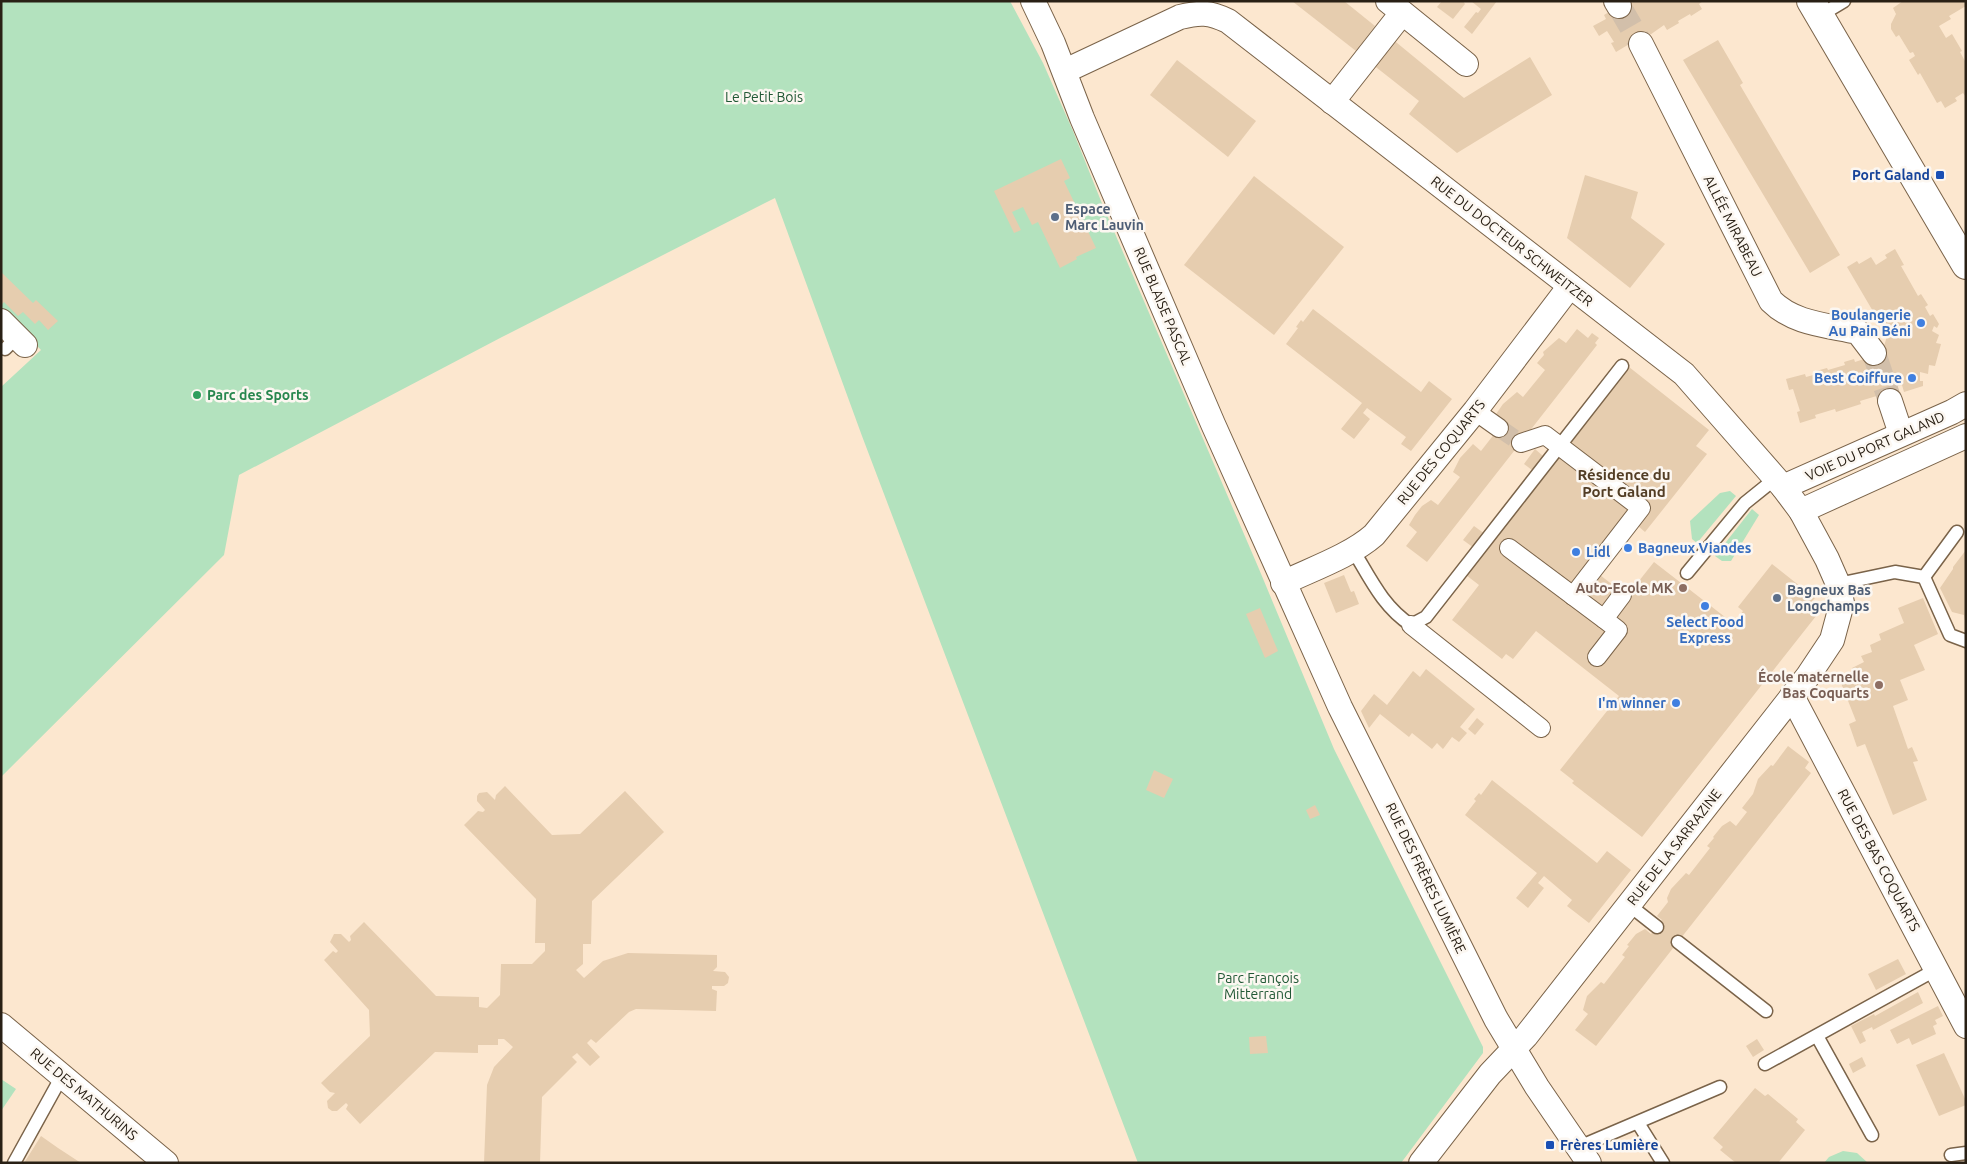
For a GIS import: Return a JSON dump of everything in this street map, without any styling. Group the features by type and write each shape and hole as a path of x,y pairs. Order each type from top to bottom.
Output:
{"street":[{"name":"RUE BLAISE PASCAL","path":"1033,1 1205,406 1283,583"},
{"path":"1332,102 1395,7 1466,64"},
{"path":"1815,8 1966,265"},
{"name":"RUE DU DOCTEUR SCHWEITZER","path":"1064,71 1180,18 1197,13 1212,14 1228,21 1684,374 1779,482 1801,511 1838,584 1842,603 1832,640"},
{"name":"ALLÉE MIRABEAU","path":"1641,44 1771,301 1782,311 1797,319 1858,332 1874,353"},
{"name":"RUE DES COQUARTS","path":"1283,583 1353,550 1374,535 1475,411 1570,286"},
{"path":"1890,401 1901,434"},
{"name":"VOIE DU PORT GALAND","path":"1779,482 1901,434 1966,404"},
{"path":"1475,411 1499,428"},
{"path":"1521,443 1545,435 1641,508 1573,596"},
{"name":"VOIE DU PORT GALAND","path":"1801,511 1966,436"},
{"path":"1509,548 1618,630 1597,657"},
{"name":"RUE DES FRÈRES LUMIÈRE","path":"1283,583 1340,707 1496,1019 1514,1050 1584,1155"},
{"path":"1604,619 1622,596"},
{"path":"1411,625 1540,728"},
{"name":"RUE DE LA SARRAZINE","path":"1421,1163 1490,1074 1514,1050 1629,905 1792,696 1832,640"},
{"name":"RUE DES BAS COQUARTS","path":"1792,696 1966,1026"},
{"name":"RUE DES MATHURINS","path":"1,1025 166,1163"}],"lane":[{"path":"1815,8 1844,1"},
{"path":"1353,550 1396,616 1411,625 1426,617 1622,366"},
{"path":"1687,573 1745,503 1779,482"},
{"path":"1924,577 1957,532"},
{"path":"1838,584 1895,572 1924,577"},
{"path":"1924,577 1950,636 1966,641"},
{"path":"1629,905 1657,927"},
{"path":"1678,942 1766,1011"},
{"path":"1765,1064 1937,969"},
{"path":"1817,1036 1872,1135"},
{"path":"14,1163 62,1076"},
{"path":"1584,1155 1638,1123 1720,1087"},
{"path":"1638,1123 1663,1163"},
{"path":"1951,1155 1966,1153"}],"green space":[{"path":"1,1 1010,1 1043,63 1073,131 1334,749 1483,1047 1483,1053 1401,1163 1138,1163 862,436 775,198 502,337 239,475 224,555 1,777 1,387 41,350 1,308"},
{"path":"1730,491 1736,496 1697,543 1692,539 1690,521 1720,493"},
{"path":"1752,509 1759,515 1731,561 1722,561 1715,556"},
{"path":"1,1079 16,1089 1,1111"},
{"path":"1843,1151 1857,1153 1868,1163 1824,1163 1829,1157"}],"building":[{"path":"1292,1 1344,1 1375,26 1356,51"},
{"path":"1442,1 1463,1 1465,4 1453,19 1437,7"},
{"path":"1471,1 1497,1 1472,34 1464,27 1476,12 1478,13 1481,9"},
{"path":"1634,1 1703,1 1699,4 1702,9 1691,16 1690,14 1667,30 1664,25 1647,37 1631,43 1616,52 1611,43 1614,42 1607,31 1599,36 1593,26 1606,19 1604,15 1624,3 1626,6"},
{"path":"1903,1 1966,1 1966,6 1949,16 1951,19 1939,26 1946,38 1952,34 1962,51 1960,52 1966,63 1966,97 1963,93 1955,98 1957,101 1945,108 1941,101 1937,103 1920,73 1918,75 1909,60 1915,56 1913,52 1910,53 1899,35 1896,37 1891,29 1891,24 1896,14 1893,8"},
{"path":"1391,38 1464,98 1530,57 1552,95 1457,153 1409,114 1419,101 1372,64"},
{"path":"1718,40 1743,83 1740,85 1840,255 1810,273 1683,60"},
{"path":"1177,60 1256,121 1228,157 1150,95"},
{"name":"Espace Marc Lauvin","path":"1061,159 1070,178 1064,181 1096,248 1076,257 1077,259 1060,268 1038,222 1032,225 1023,207 1012,212 1021,230 1014,233 994,191"},
{"path":"1585,175 1638,192 1631,218 1665,244 1630,288 1567,238"},
{"path":"1254,176 1344,247 1274,335 1184,265"},
{"path":"1895,249 1904,265 1901,266 1918,296 1921,294 1928,305 1925,307 1930,316 1933,314 1939,324 1937,328 1934,326 1932,331 1939,335 1936,343 1941,344 1935,366 1929,365 1928,374 1920,372 1920,381 1923,381 1923,386 1904,392 1902,385 1892,388 1894,395 1881,399 1880,395 1860,401 1861,404 1836,412 1835,409 1815,415 1816,418 1800,423 1797,412 1800,411 1793,389 1789,390 1786,379 1805,374 1806,377 1817,374 1816,371 1845,365 1844,362 1854,359 1855,362 1882,353 1890,326 1887,325 1884,319 1887,317 1882,309 1874,313 1847,267 1857,261 1859,264 1871,257 1876,265 1887,258 1885,255"},
{"path":"1,272 33,303 36,300 58,321 48,330 39,320 35,324 23,312 18,316 4,302 1,305"},
{"path":"1313,309 1421,392 1429,381 1452,399 1411,451 1401,444 1406,437 1367,408 1363,413 1370,419 1354,439 1341,429 1362,403 1286,344 1298,328 1296,327 1301,320 1303,322"},
{"path":"1577,329 1588,338 1592,333 1599,338 1595,343 1597,345 1427,562 1406,546 1417,532 1409,525 1415,515 1422,506 1431,500 1438,505 1460,477 1453,472 1460,458 1473,444 1481,451 1502,424 1494,417 1503,404 1517,392 1523,397 1545,370 1537,363 1544,355 1543,352 1559,338 1566,343"},
{"path":"1629,367 1709,430 1696,446 1707,454 1645,532 1638,526 1600,575 1627,596 1654,562 1734,624 1743,611 1738,607 1772,564 1815,598 1810,603 1820,611 1642,837 1572,783 1574,781 1560,770 1619,696 1536,631 1513,659 1506,654 1502,659 1452,620 1479,585 1466,575"},
{"path":"1535,449 1543,456 1532,470 1524,464"},
{"path":"1474,526 1485,534 1474,548 1463,540"},
{"path":"1966,550 1965,620 1964,615 1952,612 1940,588"},
{"path":"1344,575 1351,592 1354,591 1359,604 1336,613 1324,583"},
{"path":"1923,598 1938,634 1914,645 1925,670 1900,680 1908,700 1893,706 1908,749 1912,747 1918,761 1913,762 1927,800 1893,815 1865,744 1857,747 1849,724 1856,721 1841,683 1856,676 1852,668 1864,662 1861,656 1872,652 1870,645 1881,640 1879,634 1904,623 1898,608"},
{"path":"1260,608 1278,651 1265,658 1246,614"},
{"path":"1426,669 1475,709 1460,727 1467,733 1459,742 1452,737 1443,749 1437,743 1432,749 1412,733 1409,737 1380,714 1369,728 1361,711 1374,694 1387,705 1413,671 1420,677"},
{"path":"1477,718 1484,724 1475,735 1468,729"},
{"path":"1788,746 1809,762 1805,768 1811,773 1596,1046 1575,1030 1588,1014 1583,1010 1587,996 1601,982 1604,984 1625,957 1622,955 1636,934 1645,929 1651,934 1657,927 1662,920 1657,916 1668,902 1667,898 1671,889 1686,873 1689,875 1710,848 1707,846 1722,826 1730,821 1736,826 1747,812 1742,808 1753,794 1758,779 1771,765 1773,766"},
{"path":"1154,770 1173,779 1164,798 1146,790"},
{"path":"1492,780 1597,863 1607,851 1631,870 1589,923 1567,906 1572,900 1544,876 1538,883 1544,888 1528,908 1516,898 1537,873 1465,815 1476,801 1474,799 1479,793 1481,795"},
{"path":"505,786 552,835 580,834 625,791 664,832 592,901 591,944 583,944 583,964 576,970 584,978 603,961 628,953 717,955 717,967 713,971 725,972 729,977 728,983 724,986 712,986 712,989 717,991 716,1011 636,1009 629,1012 596,1043 591,1039 587,1043 600,1057 590,1066 577,1053 572,1057 577,1062 542,1097 540,1163 484,1163 487,1085 494,1067 513,1047 504,1039 498,1039 498,1045 478,1045 478,1053 435,1052 360,1124 346,1109 348,1105 346,1103 337,1111 332,1111 328,1108 327,1101 335,1093 330,1092 321,1083 370,1036 369,1010 324,960 333,951 336,953 338,951 330,942 334,934 341,934 349,942 351,940 350,936 364,922 436,996 479,997 479,1007 487,1008 500,995 501,964 532,964 545,951 545,943 535,943 536,899 464,825 478,811 483,812 485,810 477,801 479,793 487,792 495,800 496,795"},
{"path":"1315,805 1320,815 1310,819 1306,810"},
{"path":"1898,959 1906,974 1876,990 1868,974"},
{"path":"1918,992 1923,1003 1873,1030 1872,1027 1862,1032 1866,1041 1860,1044 1851,1026 1874,1014 1875,1016"},
{"path":"1938,1006 1943,1016 1935,1020 1937,1024 1933,1026 1936,1034 1912,1045 1909,1038 1897,1044 1890,1030"},
{"path":"1266,1036 1268,1053 1250,1054 1249,1037"},
{"path":"1757,1039 1764,1050 1753,1057 1746,1046"},
{"path":"1944,1053 1966,1101 1966,1105 1939,1116 1916,1065"},
{"path":"1862,1057 1866,1066 1853,1073 1849,1064"},
{"path":"1755,1088 1765,1096 1768,1094 1798,1119 1796,1122 1805,1130 1778,1163 1736,1163 1720,1150 1723,1147 1713,1138"},
{"path":"41,1136 58,1148 81,1163 24,1163"}],"tunnel":[{"path":"1619,6 1641,44"},
{"path":"1874,353 1890,401"},
{"path":"1499,428 1521,443"}],"place":[{"name":"Port Galand","path":"1940,175"},
{"name":"Espace Marc Lauvin","path":"1055,217"},
{"name":"Boulangerie Au Pain Béni","path":"1921,323"},
{"name":"Best Coiffure","path":"1912,378"},
{"name":"Parc des Sports","path":"197,395"},
{"name":"Bagneux Viandes","path":"1628,548"},
{"name":"Lidl","path":"1576,552"},
{"name":"Auto-Ecole MK","path":"1683,588"},
{"name":"Bagneux Bas Longchamps","path":"1777,598"},
{"name":"Select Food Express","path":"1705,606"},
{"name":"École maternelle Bas Coquarts","path":"1879,685"},
{"name":"I'm winner","path":"1676,703"},
{"name":"Frères Lumière","path":"1550,1145"}],"district":[{"name":"Résidence du Port Galand","path":"1624,482"}],"park label":[{"name":"Le Petit Bois","path":"764,97"},
{"name":"Parc François Mitterrand","path":"1258,986"}]}
